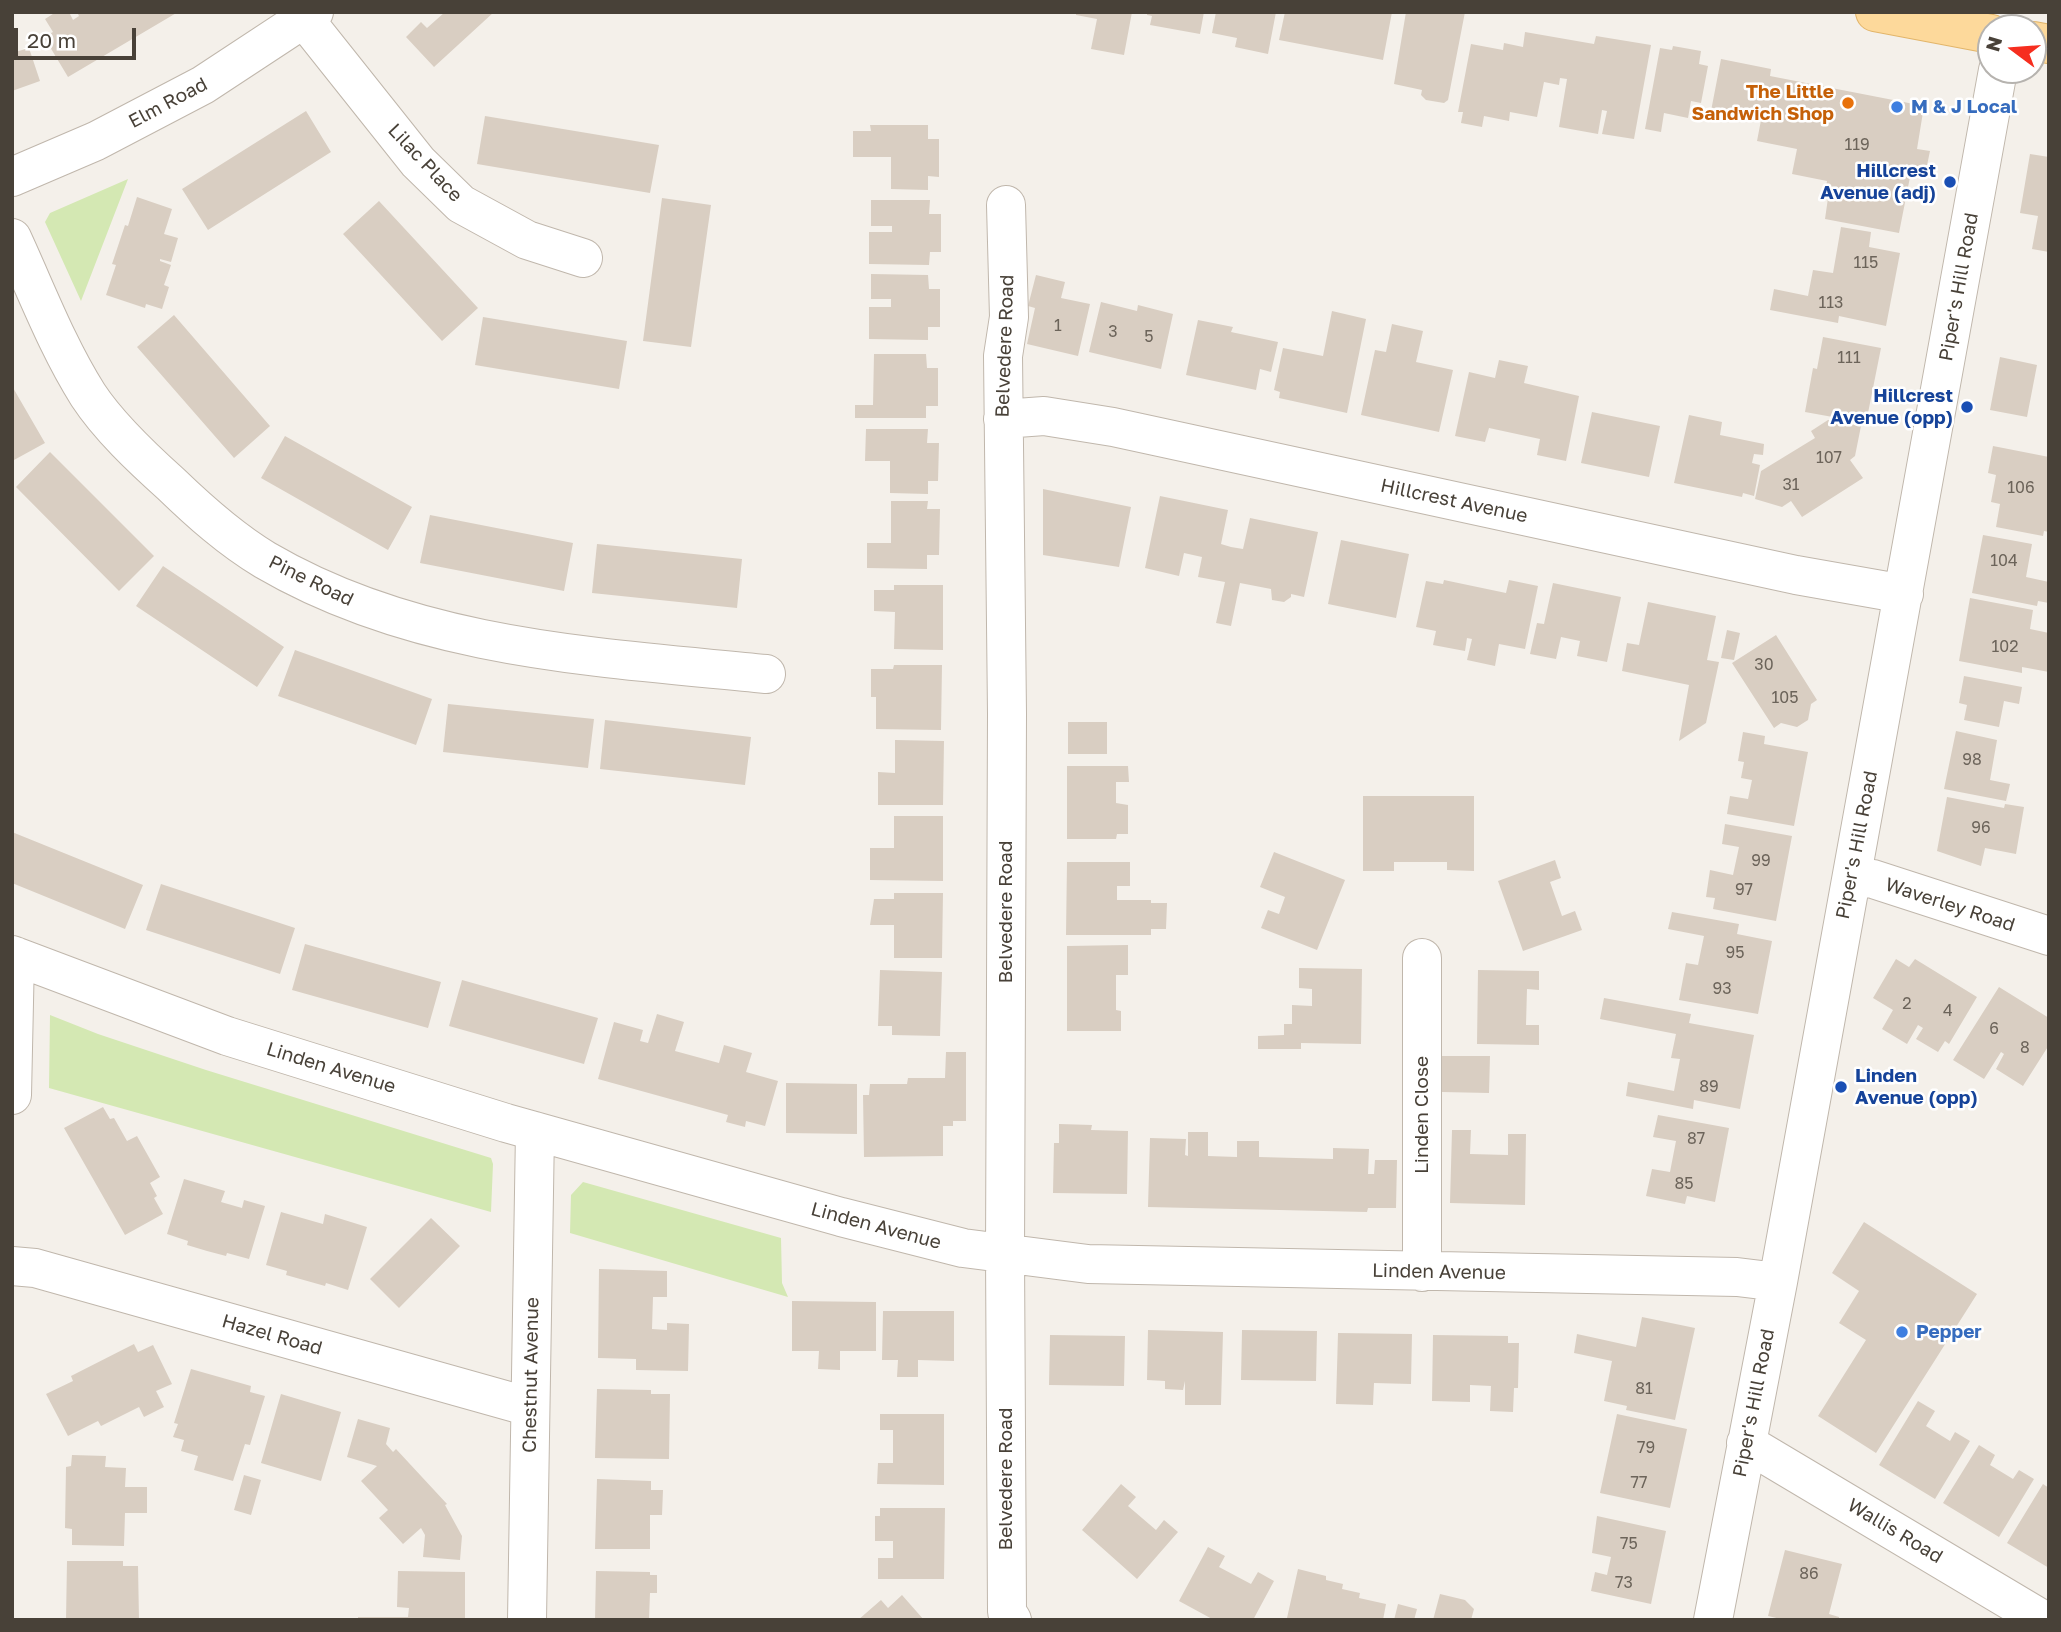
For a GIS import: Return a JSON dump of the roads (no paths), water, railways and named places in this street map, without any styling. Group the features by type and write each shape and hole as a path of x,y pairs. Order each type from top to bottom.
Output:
{"main road":[{"path":"1875,12 1977,31"}],"street":[{"name":"Elm Road","path":"12,177 96,141 203,85 310,16"},
{"name":"Lilac Place","path":"310,16 418,162 461,204 527,240 583,258"},
{"name":"Piper's Hill Road","path":"1713,1620 1778,1282 1995,84"},
{"name":"Belvedere Road","path":"1006,205 1009,317 1003,356 1007,714 1005,1254 1007,1612 1012,1620"},
{"name":"Pine Road","path":"12,238 54,333 89,396 139,454 207,518 264,559 337,597 398,619 459,634 540,651 766,674"},
{"name":"Hillcrest Avenue","path":"1003,419 1044,416 1114,427 1796,575 1904,594"},
{"name":"Waverley Road","path":"1852,876 1872,879 2049,936"},
{"name":"Linden Avenue","path":"14,955 227,1036 535,1131 963,1248 1088,1264 1737,1277 1778,1282"},
{"path":"12,1095 14,955"},
{"name":"Linden Close","path":"1422,958 1422,1272"},
{"name":"Chestnut Avenue","path":"527,1620 535,1131"},
{"name":"Hazel Road","path":"12,1266 35,1268 530,1407"},
{"name":"Wallis Road","path":"1746,1443 2043,1620"}],"place":[{"name":"The Little Sandwich Shop","path":"1848,103"},
{"name":"M & J Local","path":"1897,107"},
{"name":"Hillcrest Avenue (adj)","path":"1950,182"},
{"name":"Hillcrest Avenue (opp)","path":"1967,407"},
{"name":"Linden Avenue (opp)","path":"1841,1087"},
{"name":"Pepper","path":"1902,1332"}]}
